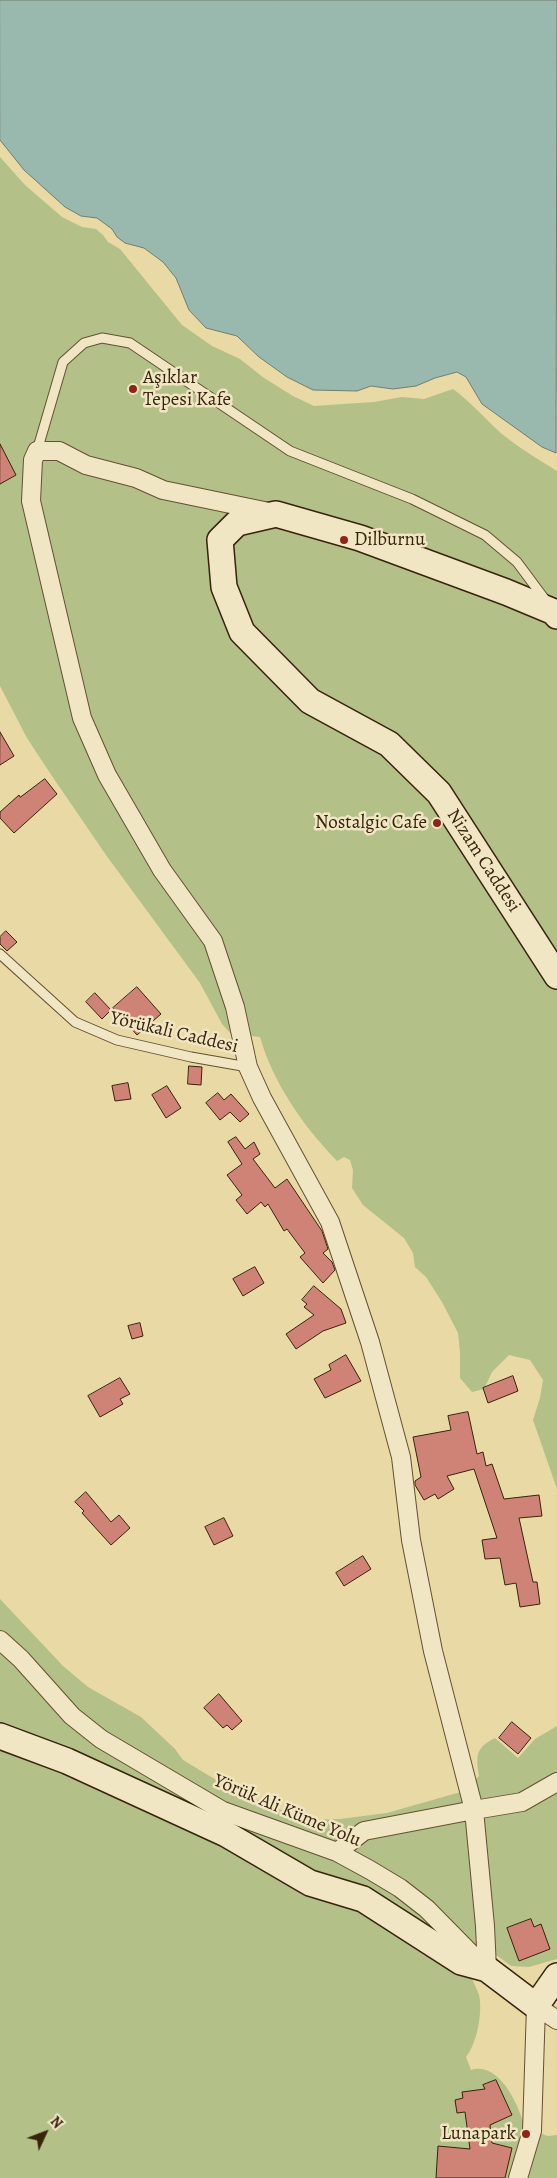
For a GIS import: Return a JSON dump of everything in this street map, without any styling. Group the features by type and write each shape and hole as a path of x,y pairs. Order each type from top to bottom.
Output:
{"street":[{"path":"276,514 163,490 136,478 86,465 59,452 37,451 33,460 31,501 82,718 107,775 162,870 213,941 235,1007 248,1066 262,1098 330,1222 370,1342 401,1457 411,1540 433,1651 474,1810 485,1926 486,1969"},
{"name":"Nizam Caddesi","path":"555,614 506,592 360,538 276,514 237,523 220,540 224,586 242,632 310,701 389,744 439,793 557,976"},
{"name":"Yörük Ali Küme Yolu","path":"0,1640 21,1659 72,1716 101,1739 223,1811 337,1852 400,1888 427,1910 486,1969"},
{"path":"0,1736 67,1761 226,1834 310,1883 363,1899 461,1962 486,1969 557,2020"},
{"path":"337,1852 364,1831 522,1802 557,1782"},
{"path":"518,2178 532,2131 536,2006 557,1976"}],"lane":[{"path":"37,451 63,362 84,343 102,338 130,343 290,451 412,499 485,535 516,562 555,614"},
{"name":"Yörükali Caddesi","path":"0,954 75,1022 117,1040 191,1057 248,1066"}],"green space":[{"path":"0,157 25,185 62,217 82,227 96,229 108,242 120,249 182,325 212,346 240,359 264,378 293,396 314,406 374,402 402,397 424,399 453,389 508,439 557,471 557,1489 533,1420 543,1380 530,1360 509,1355 492,1372 484,1389 472,1392 460,1378 458,1333 426,1277 415,1267 413,1253 404,1238 363,1205 352,1188 353,1170 350,1160 344,1157 337,1161 313,1134 291,1104 273,1071 260,1037 231,1034 222,1024 200,983 106,855 27,738 0,686"},
{"path":"0,1599 63,1666 88,1687 141,1717 175,1749 183,1760 213,1778 265,1804 309,1820 340,1819 387,1813 464,1791 479,1776 478,1753 488,1742 495,1738 518,1758 535,1739 557,1726 557,1959 529,1967 511,1966 487,1948 471,1976 479,1995 480,2010 476,2036 466,2057 471,2070 481,2069 491,2072 507,2087 518,2108 525,2128 548,2136 557,2135 557,2178 0,2178"}],"water":[{"path":"0,0 557,0 556,453 542,447 482,404 466,377 457,372 416,386 393,389 371,386 357,391 313,390 287,377 259,357 237,336 206,328 189,310 176,278 163,262 144,248 125,243 117,237 112,229 97,218 81,216 65,207 24,170 0,140"}],"building":[{"path":"0,444 16,475 0,484"},
{"path":"0,732 14,756 0,765"},
{"path":"45,779 57,794 14,833 0,818 0,812 19,795 20,797"},
{"path":"6,931 17,942 7,951 0,944 0,937"},
{"path":"137,987 161,1014 137,1035 113,1008"},
{"path":"95,993 111,1010 102,1019 86,1002"},
{"path":"189,1066 202,1067 201,1085 188,1084"},
{"path":"128,1083 131,1099 115,1101 112,1086"},
{"path":"167,1086 181,1108 166,1118 152,1095"},
{"path":"218,1093 224,1100 231,1094 249,1114 240,1122 230,1112 220,1120 206,1103"},
{"path":"236,1137 245,1149 254,1142 260,1154 253,1159 275,1188 287,1179 322,1231 328,1249 323,1253 332,1262 335,1270 323,1283 300,1257 305,1253 287,1229 284,1231 268,1204 265,1207 261,1202 247,1214 236,1200 242,1195 227,1175 242,1164 228,1142"},
{"path":"255,1267 264,1283 243,1296 233,1279"},
{"path":"314,1286 341,1309 346,1323 323,1331 296,1349 286,1334 314,1315 304,1307 307,1304 302,1300"},
{"path":"140,1323 143,1336 132,1339 128,1326"},
{"path":"346,1355 361,1381 325,1398 314,1379 331,1370 329,1365"},
{"path":"513,1376 518,1391 488,1403 483,1388"},
{"path":"120,1378 130,1394 120,1399 123,1404 100,1417 88,1396"},
{"path":"468,1412 477,1454 483,1452 486,1466 492,1464 504,1499 539,1495 542,1516 519,1518 533,1582 537,1582 540,1604 520,1607 516,1583 505,1585 500,1558 485,1559 482,1540 497,1538 474,1469 447,1476 454,1489 438,1499 435,1494 424,1500 415,1485 415,1481 421,1477 413,1437 451,1430 448,1416"},
{"path":"86,1492 111,1522 119,1515 130,1528 111,1545 82,1513 84,1511 75,1502"},
{"path":"224,1518 233,1536 214,1545 205,1527"},
{"path":"363,1556 371,1569 344,1586 336,1573"},
{"path":"219,1694 242,1721 232,1730 227,1725 223,1728 204,1708"},
{"path":"512,1722 531,1738 518,1754 499,1738"},
{"path":"531,1919 534,1927 541,1924 550,1949 519,1961 507,1928"},
{"path":"496,2080 512,2115 490,2125 492,2143 512,2148 505,2178 436,2178 438,2146 470,2149 465,2112 457,2113 455,2100 463,2098 462,2092 485,2089 483,2085"}],"place":[{"name":"Aşıklar Tepesi Kafe","path":"133,389"},
{"name":"Dilburnu","path":"344,540"},
{"name":"Nostalgic Cafe","path":"437,823"},
{"name":"Lunapark","path":"526,2134"}]}
